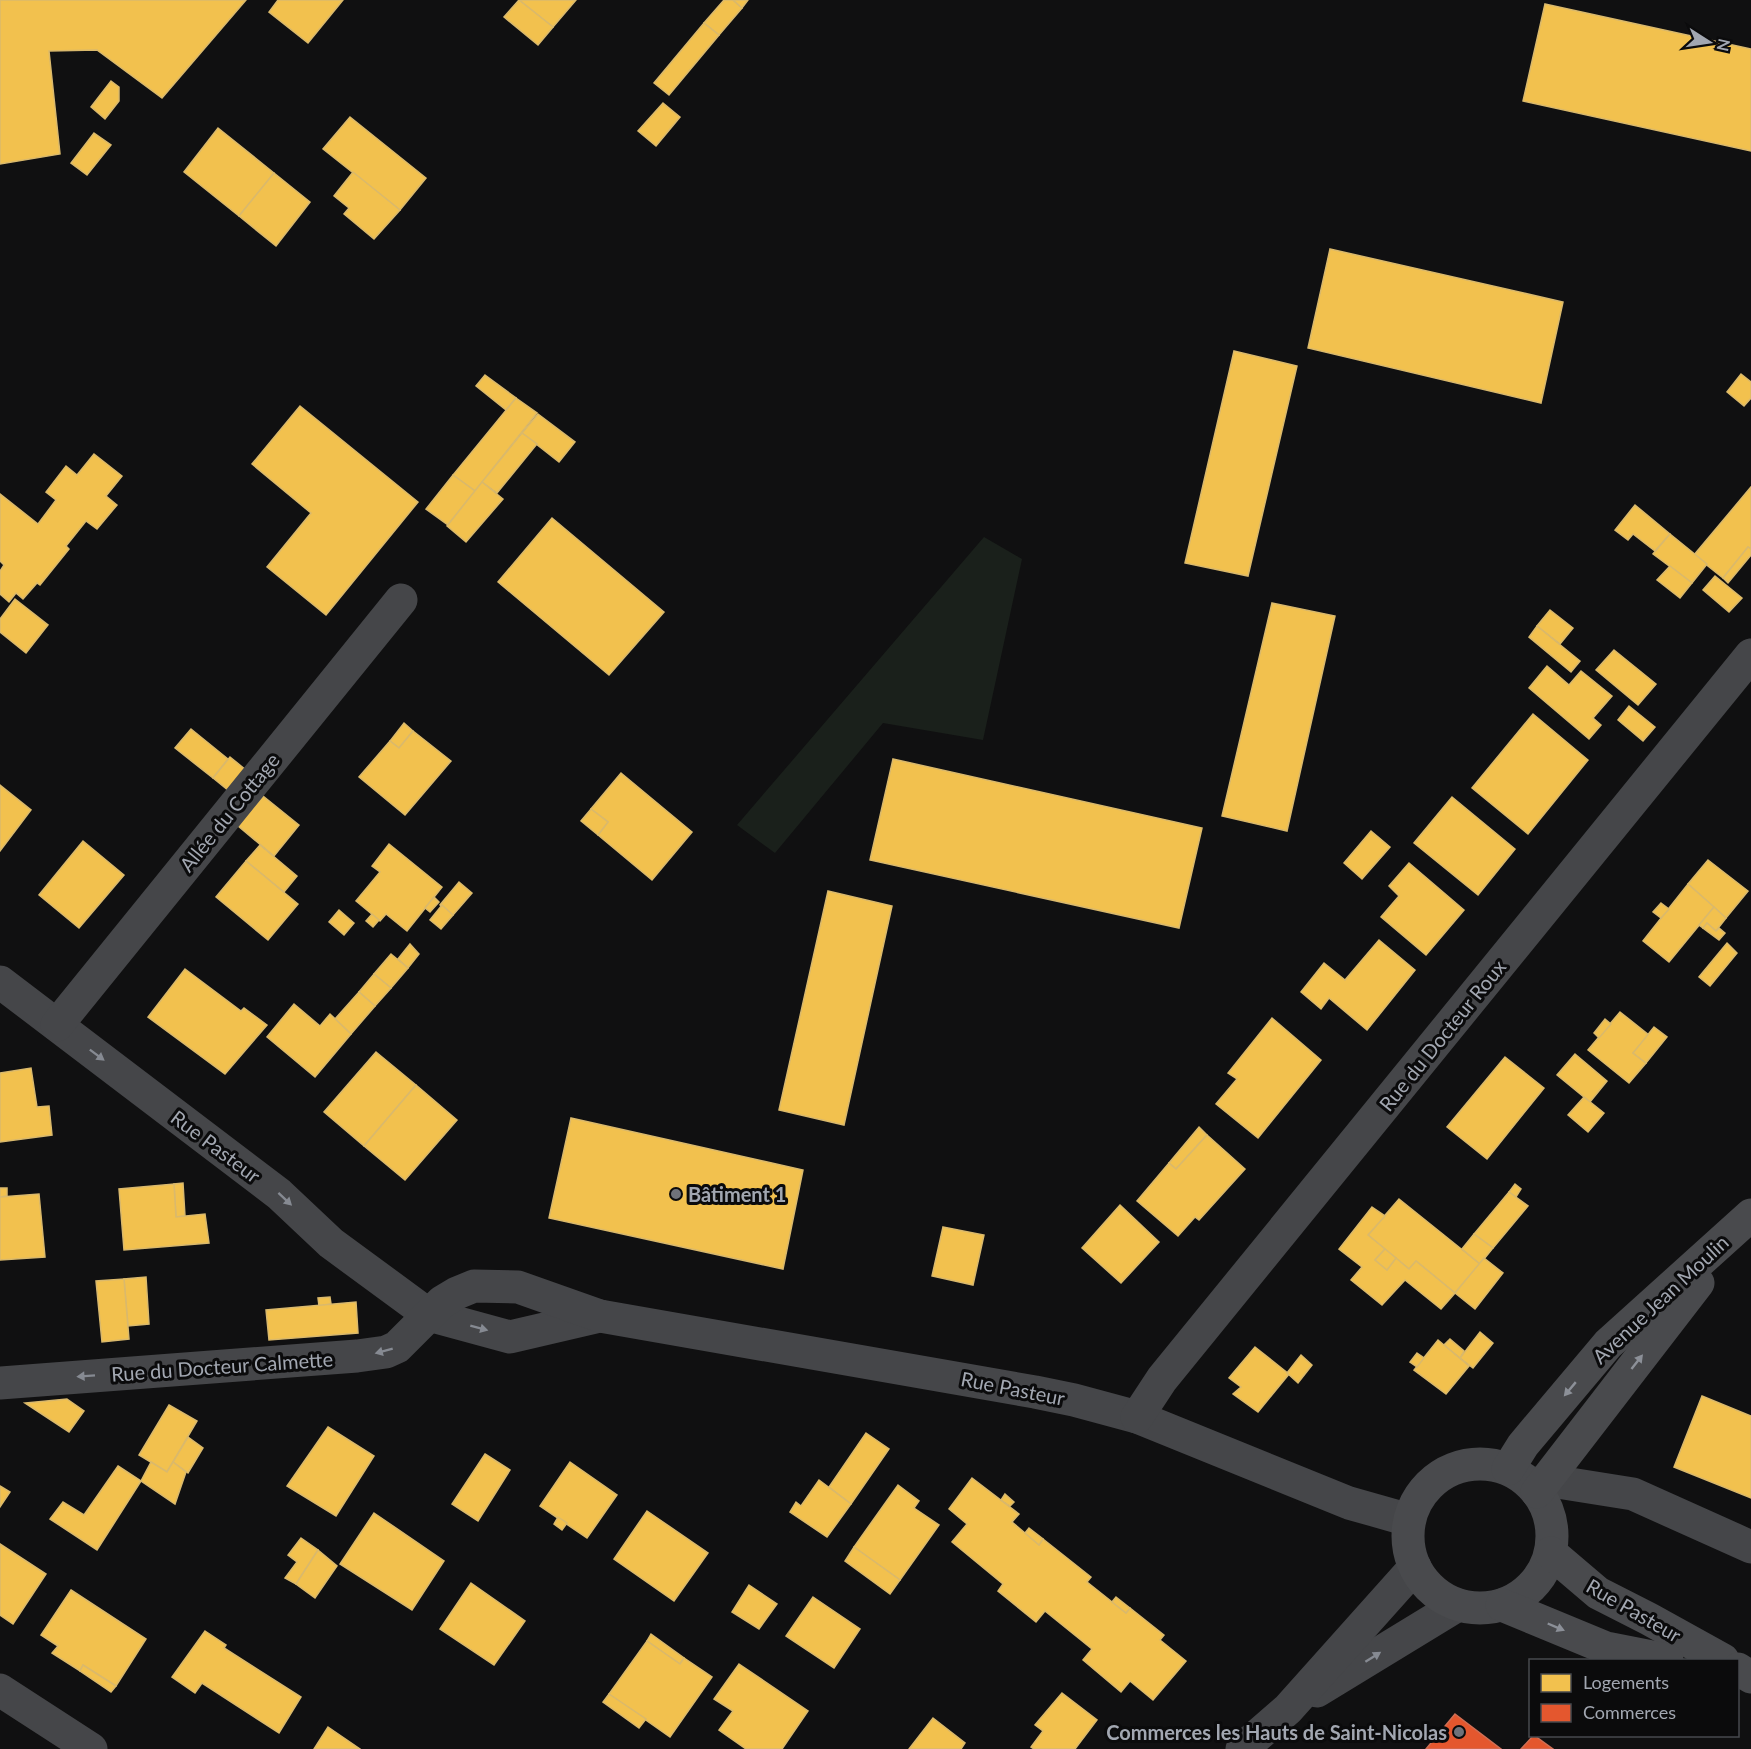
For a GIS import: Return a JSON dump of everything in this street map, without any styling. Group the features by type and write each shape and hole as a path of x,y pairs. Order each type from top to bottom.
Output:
{"street":[{"name":"Allée du Cottage","path":"57,1025 401,600"},
{"name":"Rue du Docteur Roux","path":"1137,1417 1162,1379 1751,655"},
{"name":"Rue Pasteur","path":"0,982 279,1194 331,1244 429,1315 510,1337 600,1316"},
{"name":"Avenue Jean Moulin","path":"1508,1468 1523,1445 1608,1344 1750,1216"},
{"name":"Avenue Jean Moulin","path":"1541,1486 1750,1216"},
{"name":"Rue Pasteur","path":"429,1315 442,1302 474,1287 518,1287 600,1316 1024,1389 1137,1417 1349,1503 1409,1520"},
{"path":"510,1337 518,1287"},
{"name":"Rue du Docteur Calmette","path":"0,1383 386,1352 397,1347 429,1315"},
{"path":"1541,1486 1552,1531 1551,1553 1541,1576 1524,1594 1502,1605 1480,1608 1458,1605 1439,1596 1425,1583 1415,1567 1408,1544 1409,1520 1419,1497 1436,1478 1458,1467 1484,1463 1508,1468 1541,1486 1633,1494 1751,1547"},
{"name":"Rue Pasteur","path":"1551,1553 1598,1593 1721,1659"},
{"path":"1242,1749 1288,1709 1415,1567"},
{"path":"1288,1709 1458,1605"},
{"name":"Rue Pasteur","path":"1502,1605 1606,1648 1662,1659"},
{"path":"0,1690 91,1749"}],"shaded area":[{"path":"984,537 1022,559 983,740 883,723 775,853 737,825"}],"building: Logements":[{"path":"0,0 246,0 162,98 97,50 49,51 60,154 0,164"},
{"path":"278,0 343,0 308,43 269,12"},
{"path":"519,0 576,0 553,27"},
{"path":"519,0 553,27 538,45 504,17"},
{"path":"724,0 733,0 742,8 719,35 704,23"},
{"path":"733,0 748,0 742,8"},
{"path":"1545,4 1751,49 1751,151 1523,101"},
{"path":"704,23 719,35 669,95 654,83"},
{"path":"111,81 119,87 119,101 105,119 91,107"},
{"path":"663,103 680,117 656,146 638,131"},
{"path":"350,117 426,178 400,210 323,149"},
{"path":"218,128 274,173 239,216 184,172"},
{"path":"94,133 111,145 87,175 71,163"},
{"path":"353,172 400,210 374,239 344,214 349,208 334,196"},
{"path":"274,173 310,202 276,246 239,216"},
{"path":"1330,249 1563,302 1541,403 1308,348"},
{"path":"1234,351 1297,366 1248,576 1185,563"},
{"path":"1741,374 1751,382 1751,398 1744,406 1727,392"},
{"path":"485,375 516,398 506,410 476,386"},
{"path":"516,398 537,413 475,491 453,475"},
{"path":"300,406 418,502 326,615 267,567 311,513 252,464"},
{"path":"538,414 575,442 559,462 522,433"},
{"path":"522,433 537,444 497,493 482,482"},
{"path":"94,454 122,476 106,496 117,505 97,529 86,521 66,546 69,549 40,585 37,583 23,599 16,593 9,602 0,594 0,571 4,565 0,561 0,494 38,524 56,500 46,492 66,466 77,475"},
{"path":"453,475 475,491 448,525 426,509"},
{"path":"482,482 503,499 466,542 447,526"},
{"path":"1751,487 1751,549 1748,547 1723,578 1694,555"},
{"path":"1635,505 1670,534 1655,551 1633,534 1628,540 1615,530"},
{"path":"552,518 664,612 609,675 498,582"},
{"path":"1670,534 1707,564 1692,583 1653,554"},
{"path":"1748,547 1751,549 1751,555 1728,583 1723,578"},
{"path":"1670,566 1692,583 1680,598 1657,580"},
{"path":"1715,576 1742,598 1729,612 1703,590"},
{"path":"15,599 48,625 26,653 0,632 0,619"},
{"path":"1272,603 1335,616 1287,831 1222,816"},
{"path":"1550,610 1573,628 1560,644 1537,626"},
{"path":"1537,626 1580,661 1571,672 1529,637"},
{"path":"1614,650 1656,684 1638,705 1596,670"},
{"path":"1547,666 1569,685 1581,671 1612,696 1593,718 1601,725 1589,739 1529,688"},
{"path":"1629,706 1655,727 1643,741 1618,720"},
{"path":"1533,714 1588,760 1528,834 1472,788"},
{"path":"404,723 413,731 399,748 390,741"},
{"path":"191,729 228,759 213,778 175,748"},
{"path":"413,731 451,761 405,815 359,777 390,741 399,748"},
{"path":"230,757 246,770 229,791 213,778"},
{"path":"893,759 1202,828 1179,928 870,860"},
{"path":"621,773 692,832 652,880 598,835 608,822 591,809"},
{"path":"0,785 31,810 0,851"},
{"path":"263,796 299,825 274,856 238,826"},
{"path":"1452,797 1515,849 1478,895 1414,843"},
{"path":"591,809 608,822 598,835 581,821"},
{"path":"1371,831 1390,847 1362,879 1344,863"},
{"path":"83,841 124,875 79,928 39,895"},
{"path":"389,844 442,887 407,931 386,914 380,921 356,901 380,872 372,866"},
{"path":"260,845 297,876 284,892 246,861"},
{"path":"1708,860 1748,891 1726,918 1688,884"},
{"path":"246,861 298,904 268,940 216,897"},
{"path":"1409,863 1464,910 1426,955 1381,917 1399,896 1389,886"},
{"path":"459,882 472,893 453,915 440,905"},
{"path":"1688,884 1714,907 1669,962 1643,941"},
{"path":"828,891 892,906 844,1125 779,1110"},
{"path":"434,897 439,902 430,912 425,908"},
{"path":"1661,903 1669,909 1661,918 1653,912"},
{"path":"442,905 453,915 441,929 430,920"},
{"path":"1714,907 1726,918 1716,931 1707,923 1703,928 1699,925"},
{"path":"339,910 354,923 344,935 329,922"},
{"path":"372,914 379,920 373,927 366,921"},
{"path":"1707,923 1716,931 1719,928 1725,933 1719,940 1703,928"},
{"path":"1379,940 1415,970 1367,1030 1329,998 1321,1009 1301,992 1324,963 1345,980"},
{"path":"1727,943 1737,953 1710,986 1699,977"},
{"path":"410,944 419,954 408,968 398,959"},
{"path":"391,954 408,968 391,988 374,974"},
{"path":"185,969 241,1011 244,1008 267,1025 225,1074 148,1017"},
{"path":"374,974 391,988 375,1006 359,992"},
{"path":"359,992 375,1006 351,1034 335,1019"},
{"path":"294,1004 320,1026 330,1014 351,1034 315,1077 267,1037"},
{"path":"1620,1012 1649,1035 1633,1053 1646,1063 1629,1083 1588,1050"},
{"path":"1272,1018 1321,1060 1258,1138 1216,1104 1237,1079 1228,1073"},
{"path":"1605,1019 1611,1024 1599,1038 1594,1033"},
{"path":"1654,1027 1667,1037 1646,1063 1633,1053"},
{"path":"376,1052 416,1085 364,1146 324,1112"},
{"path":"1575,1054 1607,1081 1590,1102 1557,1075"},
{"path":"1505,1057 1544,1088 1487,1159 1447,1127"},
{"path":"31,1068 37,1107 49,1106 52,1135 0,1142 0,1073"},
{"path":"416,1085 457,1120 405,1180 364,1146"},
{"path":"1584,1097 1604,1113 1588,1132 1568,1115"},
{"name":"Bâtiment 1","path":"571,1118 803,1170 783,1269 549,1218"},
{"path":"1199,1127 1207,1135 1176,1169 1169,1163"},
{"path":"1207,1135 1245,1169 1199,1220 1195,1217 1178,1236 1137,1201 1169,1163 1176,1169"},
{"path":"183,1183 185,1216 176,1217 174,1184"},
{"path":"174,1184 176,1217 205,1214 209,1243 124,1250 119,1189"},
{"path":"1515,1184 1521,1189 1516,1197 1509,1192"},
{"path":"0,1188 7,1188 7,1196 0,1197"},
{"path":"1509,1192 1528,1206 1493,1248 1474,1234"},
{"path":"39,1194 45,1257 0,1260 0,1197"},
{"path":"1399,1199 1480,1264 1455,1293 1416,1261 1409,1269 1368,1235"},
{"path":"1120,1205 1159,1242 1121,1283 1082,1248"},
{"path":"1372,1207 1385,1216 1368,1235 1385,1249 1375,1260 1387,1270 1396,1258 1409,1269 1416,1261 1455,1293 1441,1309 1405,1280 1382,1305 1351,1280 1362,1267 1339,1249"},
{"path":"943,1227 984,1235 973,1285 932,1276"},
{"path":"1474,1234 1493,1248 1480,1264 1462,1249"},
{"path":"1385,1249 1396,1258 1387,1270 1375,1260"},
{"path":"1484,1258 1503,1273 1475,1309 1455,1293"},
{"path":"146,1277 149,1324 128,1326 124,1279"},
{"path":"124,1279 129,1339 102,1342 96,1281"},
{"path":"330,1297 331,1304 319,1306 318,1298"},
{"path":"356,1302 358,1333 269,1340 266,1310"},
{"path":"1480,1332 1493,1343 1473,1368 1460,1358"},
{"path":"1450,1339 1464,1351 1460,1358 1444,1345"},
{"path":"1438,1340 1469,1366 1446,1394 1414,1370"},
{"path":"1255,1347 1289,1374 1258,1412 1233,1394 1241,1387 1229,1378"},
{"path":"1417,1353 1424,1358 1417,1367 1410,1362"},
{"path":"1301,1355 1312,1365 1298,1383 1287,1373"},
{"path":"1702,1396 1751,1416 1751,1498 1674,1467"},
{"path":"67,1399 84,1411 69,1432 25,1403"},
{"path":"169,1405 197,1421 167,1472 139,1455"},
{"path":"328,1427 374,1456 336,1516 287,1486"},
{"path":"866,1433 889,1449 851,1504 829,1487"},
{"path":"188,1437 203,1448 188,1473 173,1462"},
{"path":"485,1454 510,1470 478,1521 452,1504"},
{"path":"151,1462 167,1472 173,1462 186,1472 175,1504 141,1481"},
{"path":"570,1462 617,1495 587,1538 540,1506"},
{"path":"118,1466 141,1481 97,1550 50,1519 63,1502 84,1515"},
{"path":"972,1478 1019,1514 1012,1522 1039,1545 1043,1539 1091,1577 1087,1582 1126,1613 1130,1608 1164,1635 1160,1640 1186,1661 1153,1700 1130,1681 1121,1692 1083,1660 1092,1649 1045,1611 1036,1622 998,1591 1003,1584 952,1542 967,1524 949,1509"},
{"path":"819,1480 851,1504 827,1537 790,1512 796,1502 801,1506"},
{"path":"898,1485 919,1501 914,1508 939,1525 900,1580 854,1547"},
{"path":"0,1486 10,1492 0,1507"},
{"path":"1005,1494 1014,1502 1010,1506 1001,1500"},
{"path":"647,1511 708,1553 674,1601 614,1559"},
{"path":"374,1513 444,1561 412,1610 340,1564"},
{"path":"558,1517 567,1523 562,1530 554,1524"},
{"path":"1029,1528 1043,1539 1039,1545 1025,1533"},
{"path":"301,1538 318,1550 296,1584 285,1578 297,1562 288,1555"},
{"path":"0,1544 46,1574 13,1624 0,1615"},
{"path":"854,1547 900,1580 890,1594 845,1561"},
{"path":"318,1550 337,1566 315,1598 296,1584"},
{"path":"471,1583 525,1621 494,1665 440,1629"},
{"path":"749,1585 777,1604 759,1629 732,1612"},
{"path":"71,1590 146,1639 116,1686 83,1665 80,1671 52,1653 58,1646 41,1635"},
{"path":"813,1597 860,1629 834,1668 786,1636"},
{"path":"1116,1597 1130,1608 1126,1613 1112,1602"},
{"path":"205,1631 226,1645 224,1648 301,1697 279,1733 202,1683 195,1693 172,1677"},
{"path":"651,1634 684,1658 680,1664 647,1641"},
{"path":"647,1641 680,1664 684,1658 712,1677 670,1737 609,1694"},
{"path":"739,1664 808,1711 782,1749 746,1749 719,1730 733,1711 714,1699"},
{"path":"83,1665 116,1686 111,1692 80,1671"},
{"path":"1062,1693 1097,1720 1075,1749 1034,1749 1031,1747 1043,1731 1035,1725"},
{"path":"609,1694 646,1719 639,1728 603,1702"},
{"path":"933,1718 965,1743 961,1749 909,1749"},
{"path":"328,1727 360,1749 314,1749"}],"building: Commerces":[{"name":"Commerces les Hauts de Saint-Nicolas","path":"1455,1714 1501,1749 1426,1749"},
{"path":"1532,1737 1536,1737 1553,1749 1521,1749"}],"place":[{"name":"Bâtiment 1","path":"676,1194"},
{"name":"Commerces les Hauts de Saint-Nicolas","path":"1459,1732"}]}
